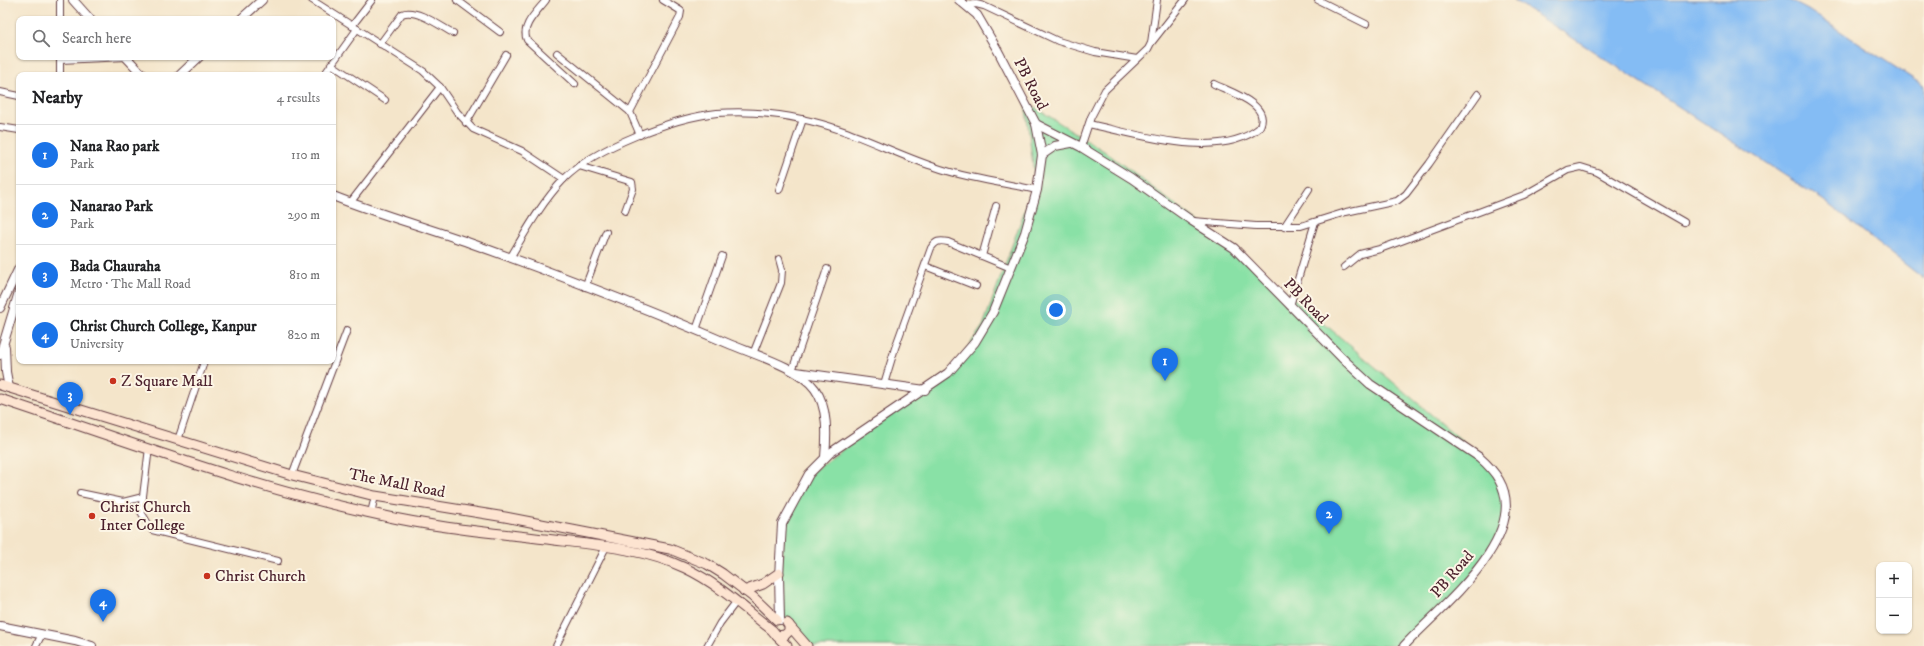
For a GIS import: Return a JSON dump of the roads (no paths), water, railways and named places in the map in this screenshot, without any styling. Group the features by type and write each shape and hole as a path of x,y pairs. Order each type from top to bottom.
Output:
{"main road":[{"name":"The Mall Road","path":"0,385 292,475 375,496 611,536 670,548 707,564 744,591 779,620"},
{"name":"The Mall Road","path":"0,399 270,487 370,513 474,530 606,546 654,557 684,567 702,577 736,602 774,633 787,646"},
{"path":"744,591 763,584 779,573"},
{"path":"789,626 789,631 785,635 774,633 773,624 779,620 785,621 807,646"}],"street":[{"path":"60,0 60,16"},
{"path":"244,16 262,0"},
{"path":"312,0 423,71 440,87 466,124 483,135 522,151 564,179"},
{"path":"336,56 372,0"},
{"path":"456,0 500,32"},
{"path":"546,0 526,26 524,35 527,40 575,84"},
{"path":"630,112 680,17 681,11 663,0"},
{"path":"1151,43 1157,0"},
{"path":"1081,147 1096,106 1105,90 1148,49 1151,43 1185,0"},
{"path":"1318,0 1366,24"},
{"path":"76,1 88,16"},
{"path":"962,2 984,6 1036,31 1076,47 1137,59"},
{"name":"PB Road","path":"962,2 977,15 998,50 1036,124 1081,147 1131,178 1192,221 1234,248 1290,306 1370,384 1479,457 1500,481 1504,492 1506,512 1504,524 1484,560 1466,582 1404,646"},
{"path":"380,44 402,14 406,12 416,13 453,33"},
{"path":"557,53 630,112 640,135"},
{"path":"466,124 506,55"},
{"path":"60,60 60,72"},
{"path":"129,60 140,72"},
{"path":"183,72 197,60"},
{"path":"326,72 334,60"},
{"path":"331,64 385,100"},
{"path":"1089,124 1182,143 1201,144 1234,141 1259,128 1263,118 1261,112 1256,106 1214,84"},
{"path":"350,203 440,87"},
{"path":"0,92 16,95"},
{"path":"1192,221 1284,227 1315,222 1346,212 1390,203 1406,194 1478,94"},
{"path":"510,258 541,208 564,179 579,166 611,147 640,135 678,122 716,114 744,112 773,114 803,119 824,125 932,167 1037,190"},
{"path":"779,190 803,119"},
{"path":"779,620 780,531 783,518 809,474 825,457 924,390 956,366 978,338 993,312 1025,233 1037,190 1042,156 1036,124"},
{"path":"0,127 16,130"},
{"path":"1042,156 1055,146 1068,142 1072,143"},
{"path":"579,166 632,182 633,189 625,211"},
{"path":"1344,267 1360,254 1524,196 1568,170 1581,167 1597,172 1684,222"},
{"path":"1284,227 1293,210 1309,189"},
{"path":"336,197 425,227 510,258 696,330 793,372 815,389 820,399 826,432 825,457"},
{"path":"982,256 996,206"},
{"path":"1290,306 1306,248 1315,222"},
{"path":"585,287 606,232"},
{"path":"884,384 895,348 931,248 938,241 948,242 1011,268"},
{"path":"696,330 722,256"},
{"path":"753,354 781,284 782,270 779,259"},
{"path":"925,266 976,286"},
{"path":"793,372 827,269"},
{"path":"0,308 16,274"},
{"path":"0,355 16,302"},
{"path":"336,352 346,330"},
{"path":"5,339 6,372 9,388"},
{"path":"178,440 203,364"},
{"path":"292,475 331,364"},
{"path":"793,372 924,390"},
{"path":"149,448 141,512 152,530 278,561"},
{"path":"80,493 123,502 143,497"},
{"path":"370,513 375,496"},
{"path":"556,646 611,536"},
{"path":"707,646 720,623 736,602"},
{"path":"0,626 92,646"},
{"path":"36,646 42,634"}],"water":[{"path":"1514,0 1789,0 1808,10 1924,86 1924,279 1823,200"}],"place":[{"name":"Z Square Mall","path":"113,381"},
{"name":"Nana Rao park","path":"1165,381"},
{"name":"Bada Chauraha","path":"70,415"},
{"name":"Christ Church Inter College","path":"92,516"},
{"name":"Nanarao Park","path":"1329,534"},
{"name":"Christ Church","path":"207,576"},
{"name":"Christ Church College, Kanpur","path":"103,622"}]}
